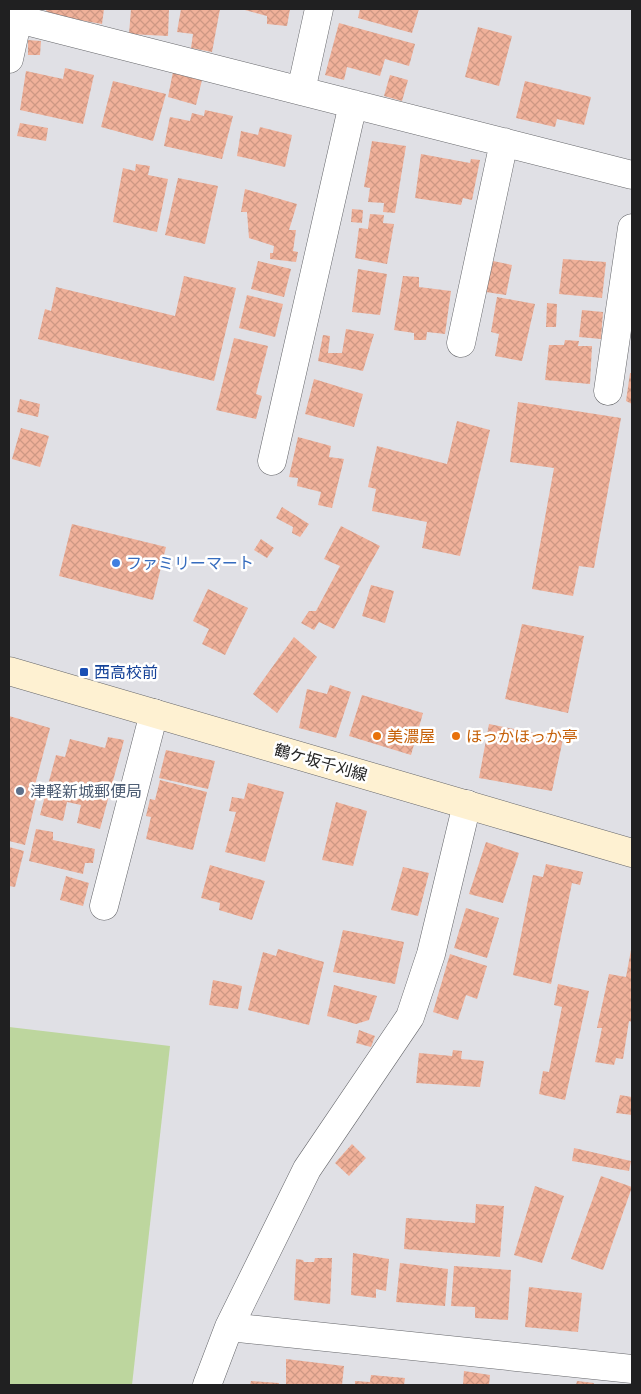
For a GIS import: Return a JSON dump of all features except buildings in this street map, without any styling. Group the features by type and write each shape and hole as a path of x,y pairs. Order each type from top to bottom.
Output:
{"main road":[{"name":"鶴ケ坂千刈線","path":"9,671 632,853"}],"street":[{"path":"301,91 319,9"},
{"path":"9,59 19,14 301,91 632,175"},
{"path":"272,461 353,104"},
{"path":"461,343 504,142"},
{"path":"608,390 632,228"},
{"path":"104,906 154,713"},
{"path":"207,1385 229,1327 307,1170 410,1017 431,954 467,804"},
{"path":"229,1327 632,1370"}],"green space":[{"path":"9,1027 170,1046 132,1385 9,1385"}],"place":[{"name":"ファミリーマート","path":"116,563"},
{"name":"西高校前","path":"84,672"},
{"name":"美濃屋","path":"377,736"},
{"name":"ほっかほっか亭","path":"456,736"},
{"name":"津軽新城郵便局","path":"20,791"}]}
